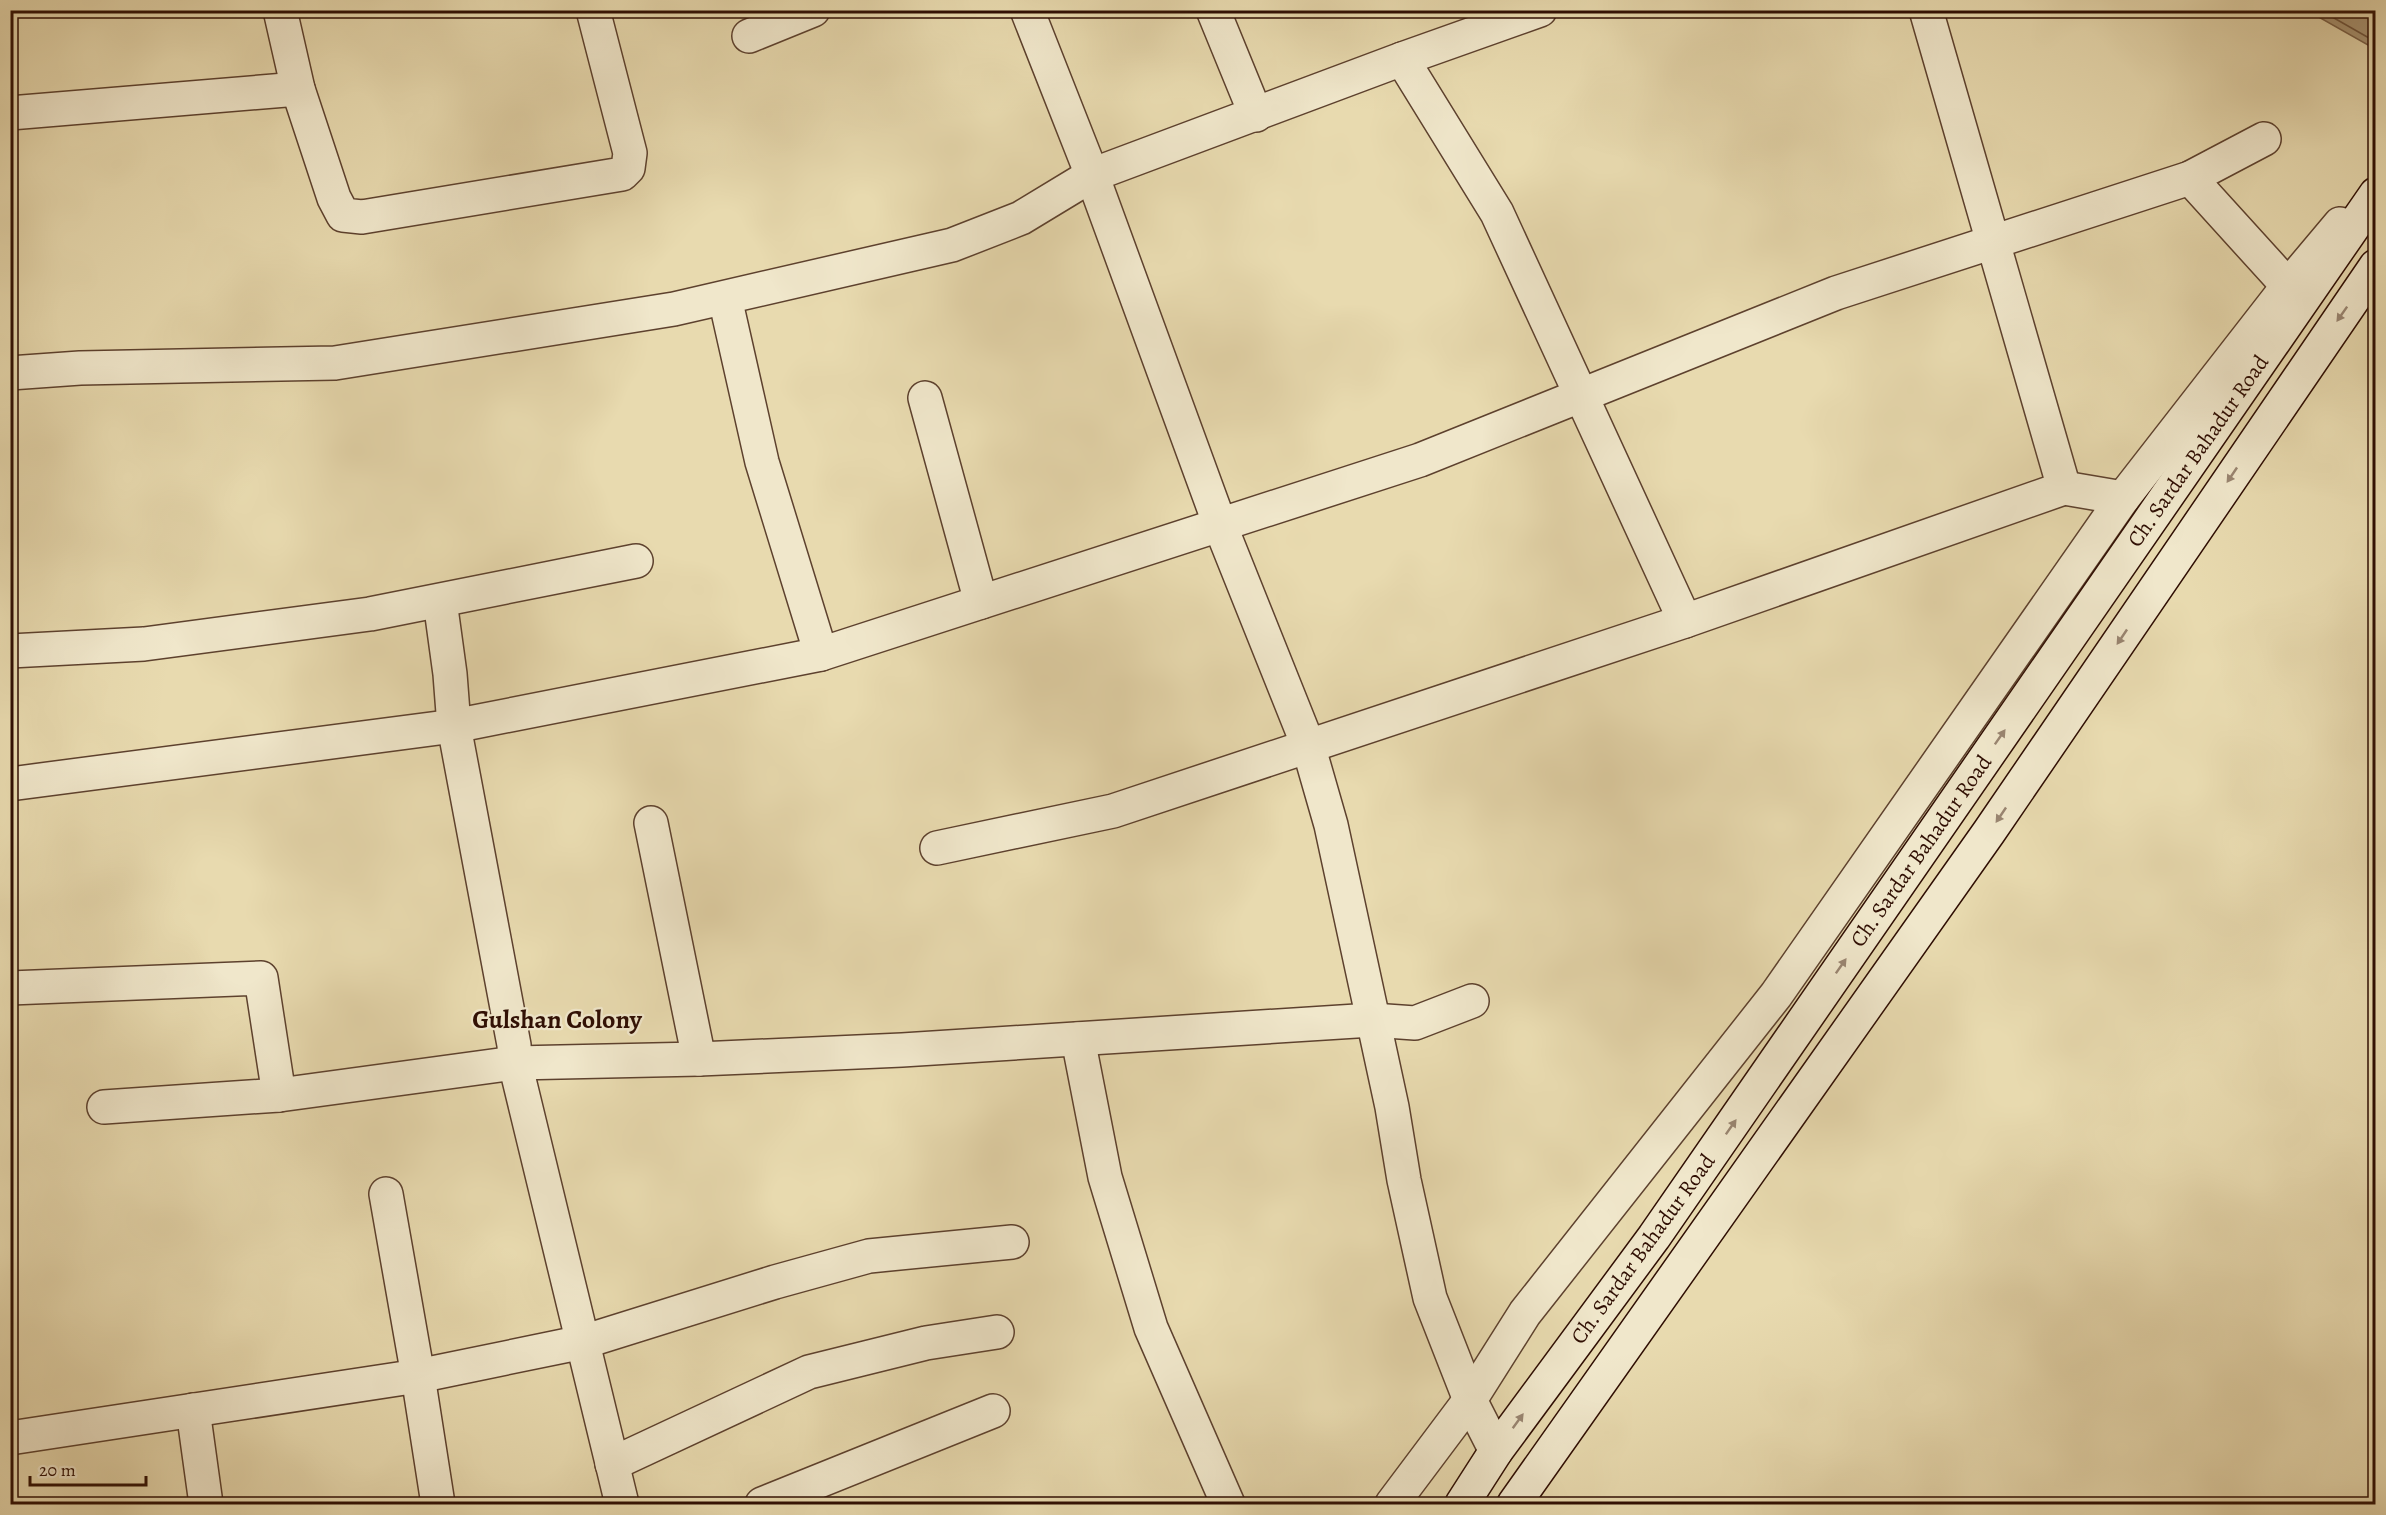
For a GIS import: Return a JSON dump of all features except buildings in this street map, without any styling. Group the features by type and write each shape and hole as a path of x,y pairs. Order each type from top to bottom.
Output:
{"street":[{"path":"280,10 298,89 334,198 343,215 362,217 622,174 628,168 630,153 593,10"},
{"path":"749,36 813,10"},
{"path":"1027,10 1092,175 1220,525 1308,745 1331,825 1430,1298 1470,1400 1496,1451"},
{"path":"1213,10 1256,115"},
{"path":"10,373 80,368 334,363 674,309 952,245 1021,218 1092,175 1540,10"},
{"path":"1926,10 2064,488"},
{"path":"1402,59 1497,213 1685,621"},
{"path":"10,113 298,89"},
{"path":"10,784 454,726 821,654 1420,460 1836,293 2190,178 2264,140"},
{"path":"2190,178 2288,286"},
{"path":"1392,1504 1470,1400 1525,1313 1776,996 2123,498 2288,286 2376,183"},
{"name":"Ch. Sardar Bahadur Road","path":"1462,1504 1496,1451 1654,1237 2376,194"},
{"name":"Ch. Sardar Bahadur Road","path":"1514,1504 1989,832 2376,267"},
{"path":"725,298 762,462 821,654"},
{"path":"925,398 981,602"},
{"path":"937,848 1113,811 1685,621 2064,488 2123,498"},
{"path":"10,651 144,644 370,614 636,561"},
{"path":"440,601 450,674 454,726 514,1045 515,1063 622,1504"},
{"path":"651,823 699,1059"},
{"path":"10,988 261,978 279,1095"},
{"path":"104,1107 279,1095 515,1063 699,1059 902,1050 1372,1020 1415,1023 1472,1001"},
{"path":"1078,1039 1105,1177 1151,1328 1228,1504"},
{"path":"386,1194 438,1504"},
{"path":"10,1438 418,1376 583,1342 869,1256 1012,1242"},
{"path":"612,1464 809,1372 926,1343 997,1332"},
{"path":"193,1410 206,1504"},
{"path":"762,1504 993,1411"}],"water":[{"path":"2308,11 2375,11 2375,49"}],"district":[{"name":"Gulshan Colony","path":"557,1019"}]}
